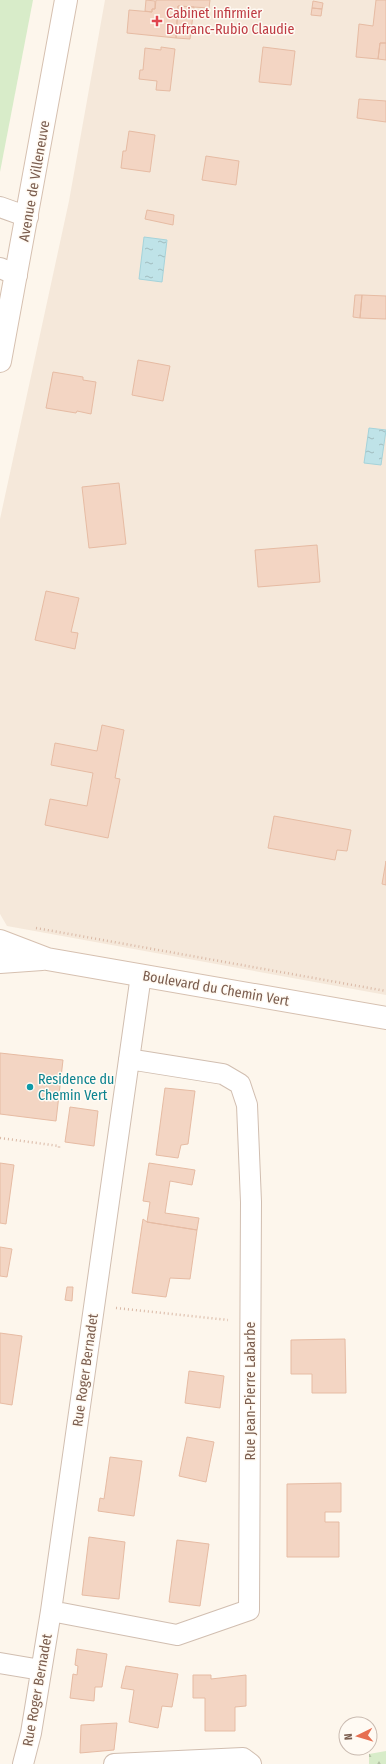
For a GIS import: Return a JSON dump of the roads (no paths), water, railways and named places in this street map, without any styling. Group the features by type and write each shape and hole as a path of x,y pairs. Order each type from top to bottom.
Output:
{"street":[{"name":"Avenue de Villeneuve","path":"0,361 9,272 28,217 66,0"},
{"path":"0,207 28,217"},
{"name":"Boulevard du Chemin Vert","path":"0,941 47,959 386,1018"},
{"name":"Boulevard du Chemin Vert","path":"0,962 47,959"},
{"name":"Rue Roger Bernadet","path":"23,1764 31,1733 50,1611 141,975"},
{"name":"Rue Jean-Pierre Labarbe","path":"50,1611 177,1635 249,1610 251,1202 247,1105 240,1084 223,1074 129,1059"},
{"path":"0,1663 41,1670"},
{"path":"114,1764 243,1758 251,1764"}],"water":[{"path":"144,237 167,240 162,282 139,279"},
{"path":"369,428 386,430 381,465 364,463"}],"place":[{"name":"Cabinet infirmier Dufranc-Rubio Claudie","path":"157,21"},
{"name":"Residence du Chemin Vert","path":"30,1087"}]}
